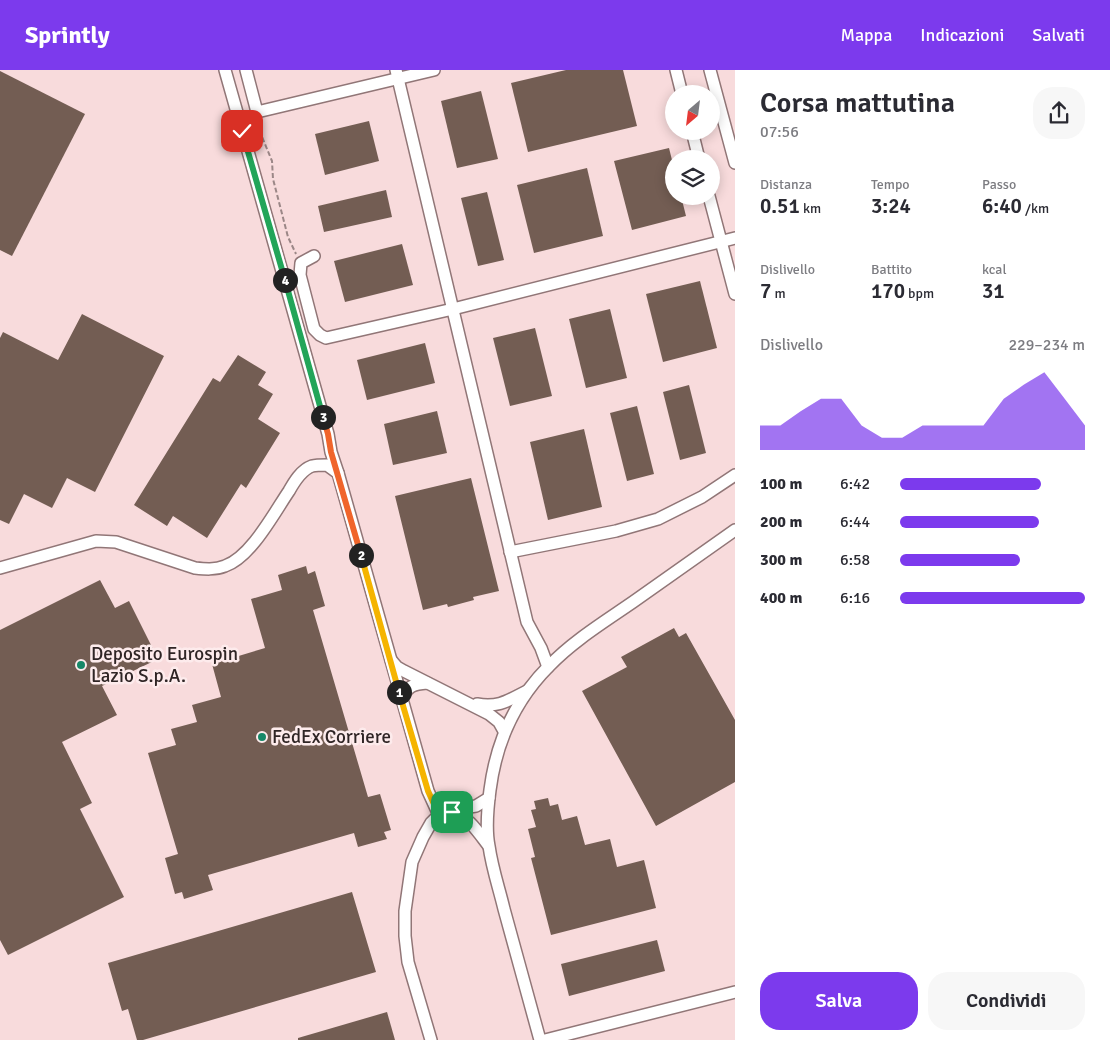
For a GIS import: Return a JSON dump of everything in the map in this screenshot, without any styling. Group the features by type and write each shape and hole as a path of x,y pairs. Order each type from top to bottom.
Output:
{"street":[{"path":"225,70 326,425 331,452 401,699 428,791 439,815"},
{"path":"246,70 257,112 397,74 434,70"},
{"path":"676,70 680,85"},
{"path":"710,70 735,163"},
{"path":"397,74 527,622 541,648 548,667"},
{"path":"711,205 735,294"},
{"path":"314,256 301,263 300,275 314,329 326,338 453,309 735,238"},
{"path":"0,568 96,541 116,542 195,568 208,570 226,566 249,548 266,527 298,475 311,466 327,465 338,473"},
{"path":"510,552 616,530 658,519 702,497 735,475"},
{"path":"540,1040 488,844 489,798 494,765 504,731 528,690 566,650 735,530"},
{"path":"541,648 553,651 566,650"},
{"path":"390,658 397,667 489,714 504,731"},
{"path":"401,699 407,690 416,684 427,683"},
{"path":"470,703 488,706 497,705 528,690"},
{"path":"452,812 457,809 476,806 489,798"},
{"path":"431,1040 408,962 405,936 405,911 412,862 431,824 439,815 447,812 458,813 464,817 488,844"},
{"path":"545,1040 735,992"}],"path":[{"path":"257,112 260,132 272,161 272,179 288,237 301,263"}],"building":[{"path":"566,70 623,70 637,126 528,152 511,83"},
{"path":"0,71 85,114 12,256 0,250"},
{"path":"481,91 498,159 457,168 441,101"},
{"path":"369,121 379,161 325,175 315,134"},
{"path":"669,148 670,150 665,150 665,205 683,205 686,216 632,230 614,161"},
{"path":"587,168 603,236 534,253 517,185"},
{"path":"386,190 392,217 324,232 318,206"},
{"path":"487,192 504,260 478,266 461,198"},
{"path":"402,244 413,285 345,302 334,261"},
{"path":"700,281 717,348 663,362 646,294"},
{"path":"610,309 627,378 586,388 569,319"},
{"path":"82,314 164,356 95,492 67,478 52,508 24,494 9,524 0,520 0,338 3,332 58,360"},
{"path":"535,328 552,396 510,406 493,338"},
{"path":"425,343 435,383 367,400 357,360"},
{"path":"238,355 266,372 258,385 273,394 258,419 280,433 246,488 241,484 207,538 173,516 167,526 134,505 213,378 220,382"},
{"path":"689,385 706,453 680,460 663,392"},
{"path":"637,406 654,474 627,481 610,413"},
{"path":"437,411 447,453 393,465 384,424"},
{"path":"584,429 602,507 548,520 530,442"},
{"path":"471,478 499,591 473,597 474,600 448,607 447,604 423,610 395,496"},
{"name":"FedEx Corriere","path":"306,566 308,574 315,571 325,606 313,610 368,797 380,794 391,830 384,832 387,839 358,847 354,833 208,875 213,890 184,899 182,892 175,894 165,858 178,854 148,753 176,745 171,729 197,722 192,705 221,697 212,664 265,648 251,599 282,590 278,575"},
{"path":"100,580 115,608 129,601 158,659 102,686 117,715 62,742 92,803 80,809 124,897 8,955 0,940 0,630"},
{"path":"674,628 679,637 686,633 735,720 735,782 656,826 582,691 627,667 621,657"},
{"path":"548,798 550,806 558,804 562,820 577,816 585,845 610,839 617,867 644,860 656,908 551,935 531,858 535,857 528,829 536,827 531,810 536,809 534,801"},
{"path":"352,892 376,972 143,1040 137,1040 128,1009 122,1011 108,963"},
{"path":"657,940 665,971 569,996 561,964"},
{"path":"387,1012 395,1040 298,1040 298,1038"}],"place":[{"name":"Deposito Eurospin Lazio S.p.A.","path":"81,665"},
{"name":"FedEx Corriere","path":"262,737"}],"route":[{"path":"242,131 428,791 439,815 452,812"}]}
